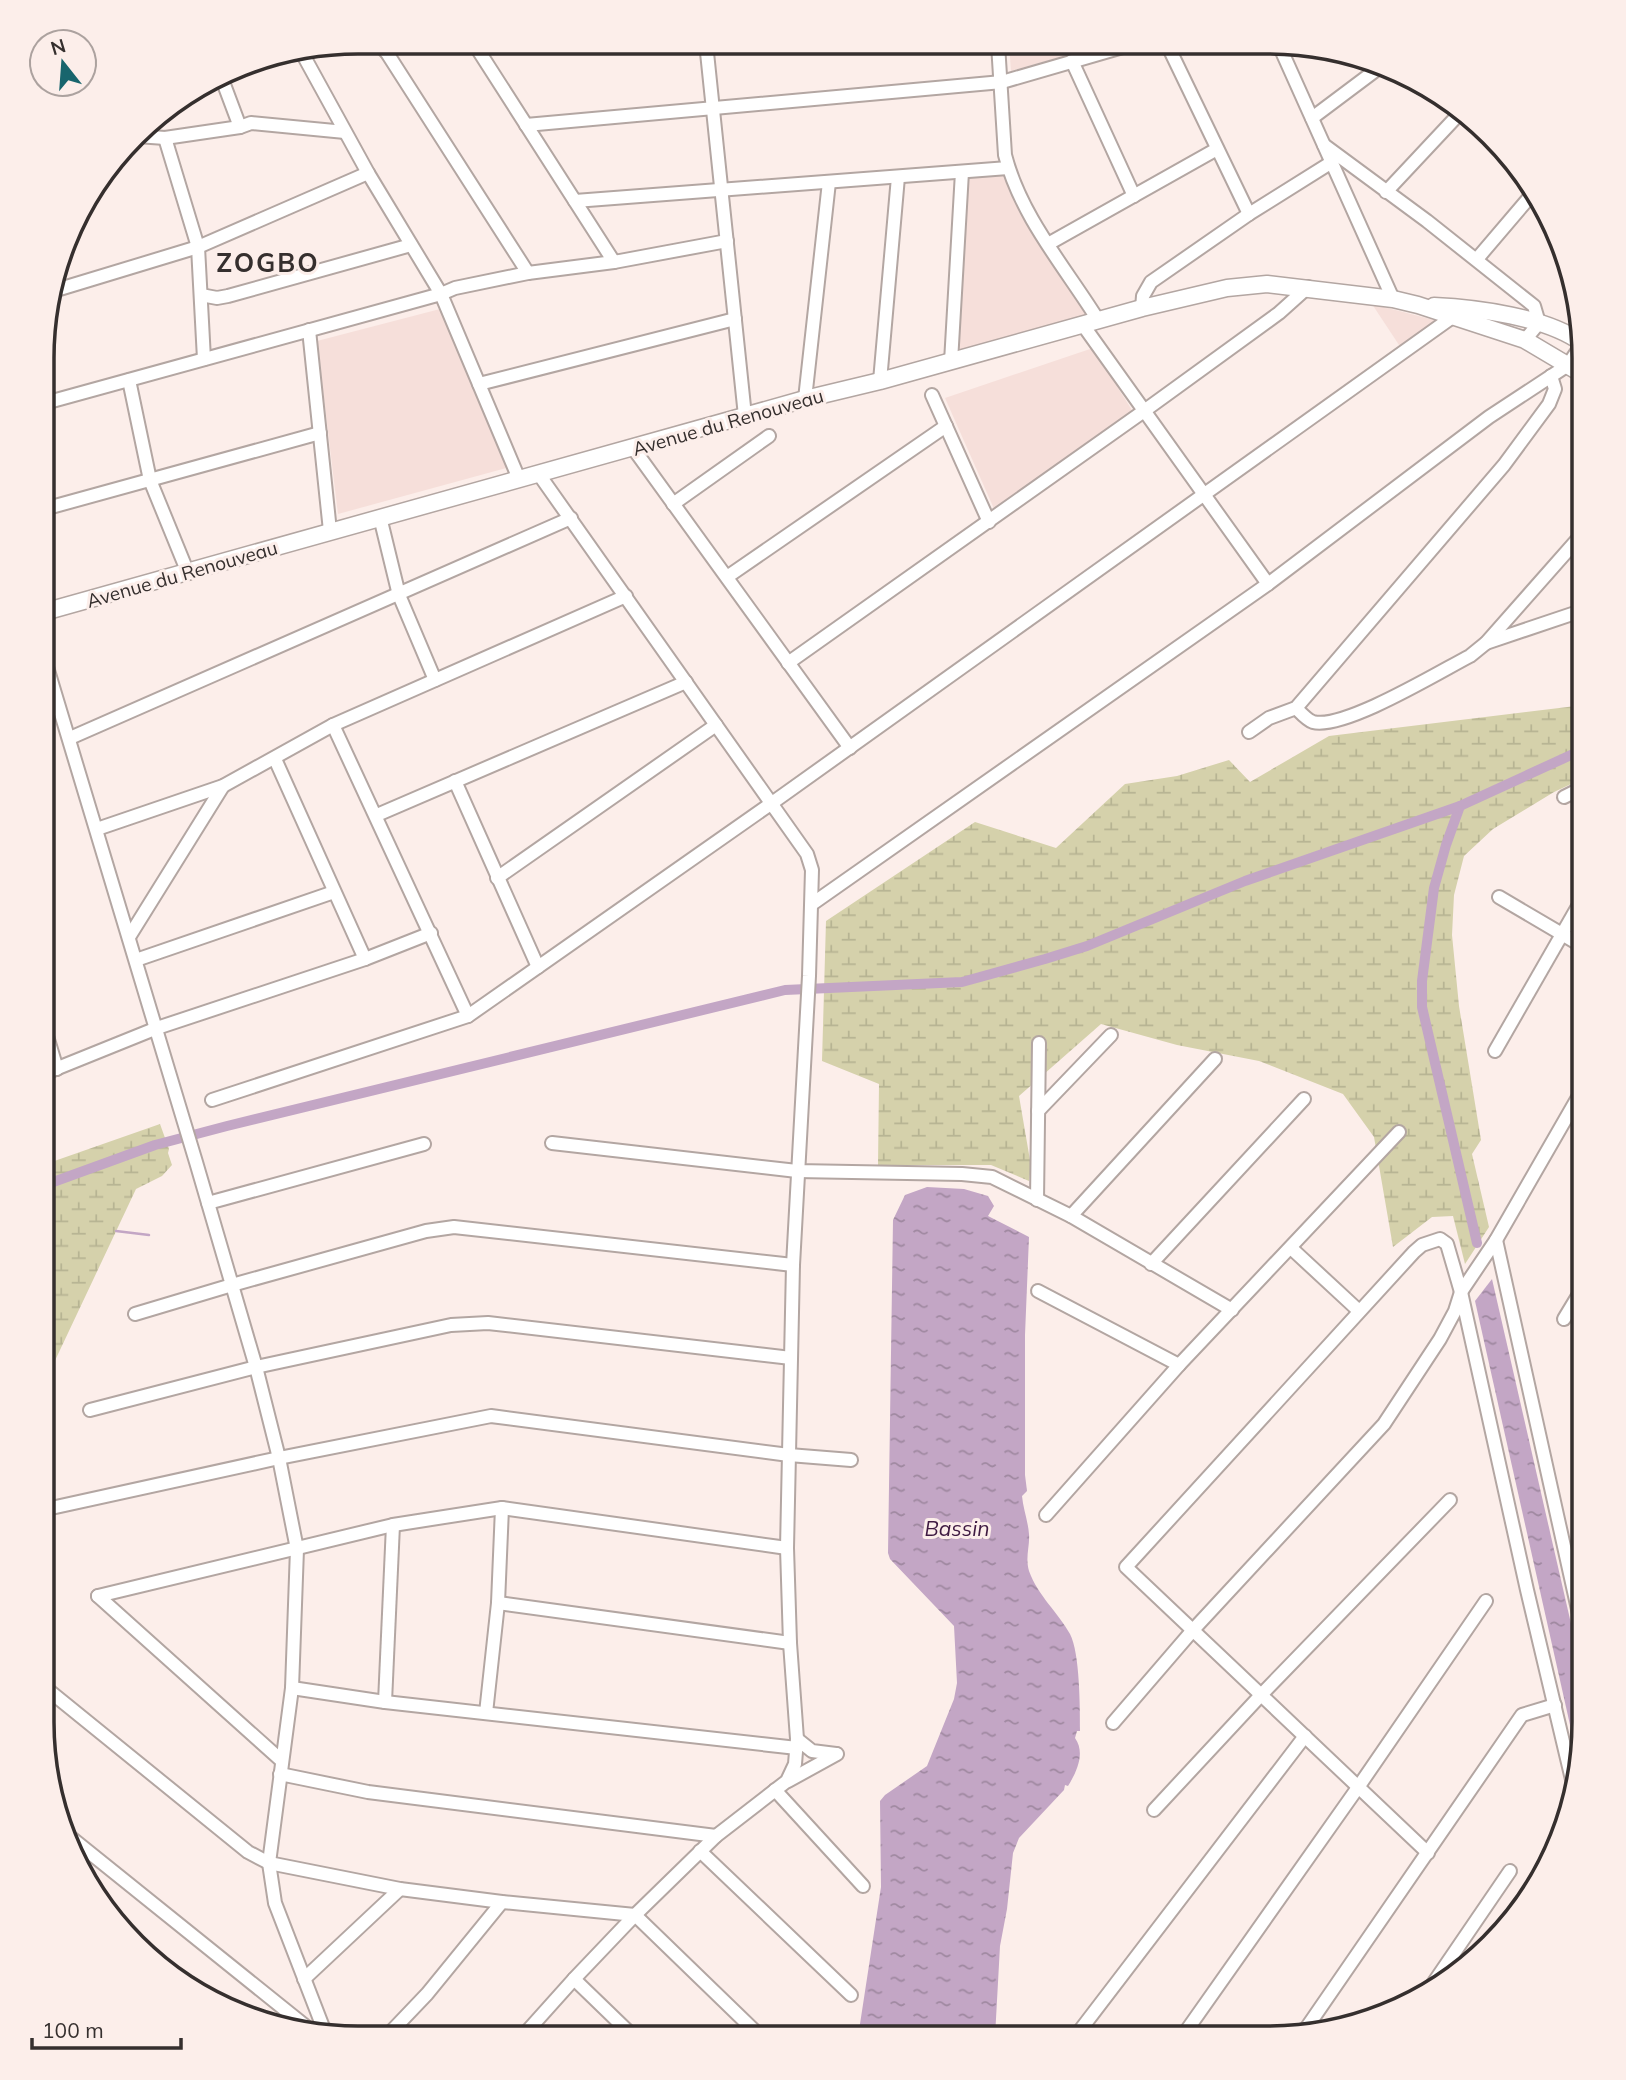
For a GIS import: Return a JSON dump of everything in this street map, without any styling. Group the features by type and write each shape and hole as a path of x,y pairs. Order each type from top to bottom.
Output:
{"main road":[{"name":"Avenue du Renouveau","path":"54,609 745,415 880,382 1142,308 1247,285 1308,288 1393,299 1418,305 1525,340 1572,368"},
{"name":"Avenue du Renouveau","path":"1418,305 1462,308 1554,326 1571,336"}],"street":[{"path":"388,54 528,273"},
{"path":"481,54 614,262"},
{"path":"707,54 745,415"},
{"path":"999,54 1005,155 1025,208 1144,411 1268,584"},
{"path":"526,125 1002,82 1097,54"},
{"path":"1172,54 1249,214"},
{"path":"1283,55 1393,299"},
{"path":"305,59 368,173 441,294 519,479"},
{"path":"1072,61 1134,196"},
{"path":"1312,118 1373,73"},
{"path":"225,86 240,127"},
{"path":"1387,192 1455,119"},
{"path":"150,137 165,138 251,123 345,132"},
{"path":"165,138 198,247 204,359"},
{"path":"1324,145 1534,306 1539,323 1525,340"},
{"path":"1048,244 1217,149"},
{"path":"1142,308 1143,296 1151,282 1249,214 1332,162"},
{"path":"575,201 1009,168"},
{"path":"951,362 962,172"},
{"path":"63,288 198,247 368,173"},
{"path":"880,382 898,177"},
{"path":"805,399 828,182"},
{"path":"1476,260 1527,200"},
{"path":"54,401 441,294 454,288 528,273 614,262 727,242"},
{"path":"201,295 217,298 228,296 411,245"},
{"path":"789,663 1144,411 1279,313 1308,288"},
{"path":"212,1100 468,1016 850,748 1451,317"},
{"path":"479,384 735,319"},
{"path":"309,330 330,531"},
{"path":"812,904 1268,584 1489,417 1568,365 1572,359"},
{"path":"1249,732 1269,718 1296,708 1504,466 1549,404 1555,389 1551,376"},
{"path":"129,380 150,480 188,573"},
{"path":"932,395 989,522"},
{"path":"727,577 946,426"},
{"path":"54,506 320,433"},
{"path":"673,504 769,436"},
{"path":"633,448 850,748"},
{"path":"538,473 811,862 809,976 793,1265 787,1548 797,1743 795,1764 787,1781"},
{"path":"380,517 399,595 435,680"},
{"path":"69,738 571,518"},
{"path":"1296,708 1311,722 1328,723 1359,713 1470,656 1486,643 1572,546"},
{"path":"97,829 223,786 333,725 626,596"},
{"path":"1486,643 1572,615"},
{"path":"377,815 686,682"},
{"path":"54,707 69,738 157,1028 256,1367 279,1458 297,1549 292,1688 269,1863 275,1903 321,2023"},
{"path":"333,725 468,1016"},
{"path":"497,878 716,725"},
{"path":"275,759 365,959"},
{"path":"455,781 538,967"},
{"path":"129,937 223,786"},
{"path":"1564,797 1572,793"},
{"path":"136,960 334,892"},
{"path":"1499,897 1572,939"},
{"path":"1495,1051 1572,917"},
{"path":"54,1070 157,1028 365,959 431,933"},
{"path":"1038,1111 1111,1035"},
{"path":"1037,1200 1039,1043"},
{"path":"54,1059 57,1069"},
{"path":"1071,1216 1215,1059"},
{"path":"1151,1264 1304,1099"},
{"path":"1112,1723 1193,1630 1384,1424 1440,1339 1455,1311 1461,1292 1496,1240 1572,1108"},
{"path":"1046,1515 1179,1365 1399,1132"},
{"path":"552,1143 797,1171 992,1177 1071,1216 1232,1310"},
{"path":"208,1203 424,1144"},
{"path":"135,1314 232,1284 426,1231 454,1227 793,1265"},
{"path":"1428,1853 1126,1567 1414,1252 1432,1241 1440,1239 1447,1244 1461,1292 1569,1764"},
{"path":"1496,1240 1572,1582"},
{"path":"1291,1248 1359,1311"},
{"path":"1038,1291 1179,1365"},
{"path":"1564,1319 1572,1306"},
{"path":"90,1410 256,1367 450,1325 488,1323 791,1358"},
{"path":"54,1507 279,1458 491,1416 789,1455 851,1460"},
{"path":"1154,1810 1450,1500"},
{"path":"716,1836 368,1791 281,1767 98,1595 393,1525 502,1508 787,1548"},
{"path":"486,1713 498,1604 502,1508"},
{"path":"385,1702 393,1525"},
{"path":"1190,2026 1486,1601"},
{"path":"498,1604 790,1643"},
{"path":"292,1688 385,1702 797,1743 812,1751 837,1754 787,1781 700,1850 532,2026"},
{"path":"54,1695 248,1852 269,1863 400,1889 635,1915 750,2026"},
{"path":"1310,2023 1522,1715 1556,1705"},
{"path":"1083,2026 1305,1735"},
{"path":"775,1790 863,1886"},
{"path":"81,1845 297,2020"},
{"path":"700,1850 851,1995"},
{"path":"1441,1972 1510,1871"},
{"path":"304,1979 400,1889"},
{"path":"396,2026 427,1994 502,1902"},
{"path":"574,1979 623,2026"}],"shaded area":[{"path":"1010,54 1071,54 1011,71"},
{"path":"1008,174 1091,314 957,353 969,176"},
{"path":"1372,304 1438,321 1401,348"},
{"path":"440,309 510,467 338,514 317,341"},
{"path":"1093,348 1135,415 995,511 945,398"}],"green space":[{"path":"1572,706 1572,784 1493,829 1464,856 1454,895 1452,935 1459,1006 1481,1140 1472,1154 1489,1227 1465,1264 1453,1216 1432,1217 1393,1247 1374,1137 1343,1094 1259,1061 1177,1045 1101,1024 1019,1096 1031,1166 1029,1181 991,1165 878,1165 879,1084 822,1061 826,921 975,822 1056,848 1125,784 1177,776 1229,760 1250,782 1329,736"},
{"path":"160,1124 172,1165 162,1176 136,1189 54,1363 54,1214 54,1161"}],"water":[{"name":"Bassin","path":"927,1187 964,1189 988,1196 994,1206 988,1216 1029,1237 1025,1335 1027,1491 1022,1496 1029,1534 1028,1566 1033,1580 1070,1634 1078,1667 1080,1731 1077,1731 1075,1738 1080,1756 1068,1786 1065,1785 1064,1790 1019,1838 1013,1853 1000,1946 996,2026 860,2026 881,1887 880,1801 927,1766 954,1699 957,1683 954,1626 890,1559 888,1553 893,1220 905,1195"},
{"path":"1492,1279 1572,1628 1572,1732 1475,1301"}],"waterway":[{"path":"54,1182 155,1145 227,1126 785,990 962,982 1045,959 1087,946 1245,881 1460,806 1572,755"},
{"path":"1460,806 1434,888 1422,981 1422,1007 1477,1243"},
{"path":"116,1231 149,1235"}],"district":[{"name":"ZOGBO","path":"268,262"}]}
